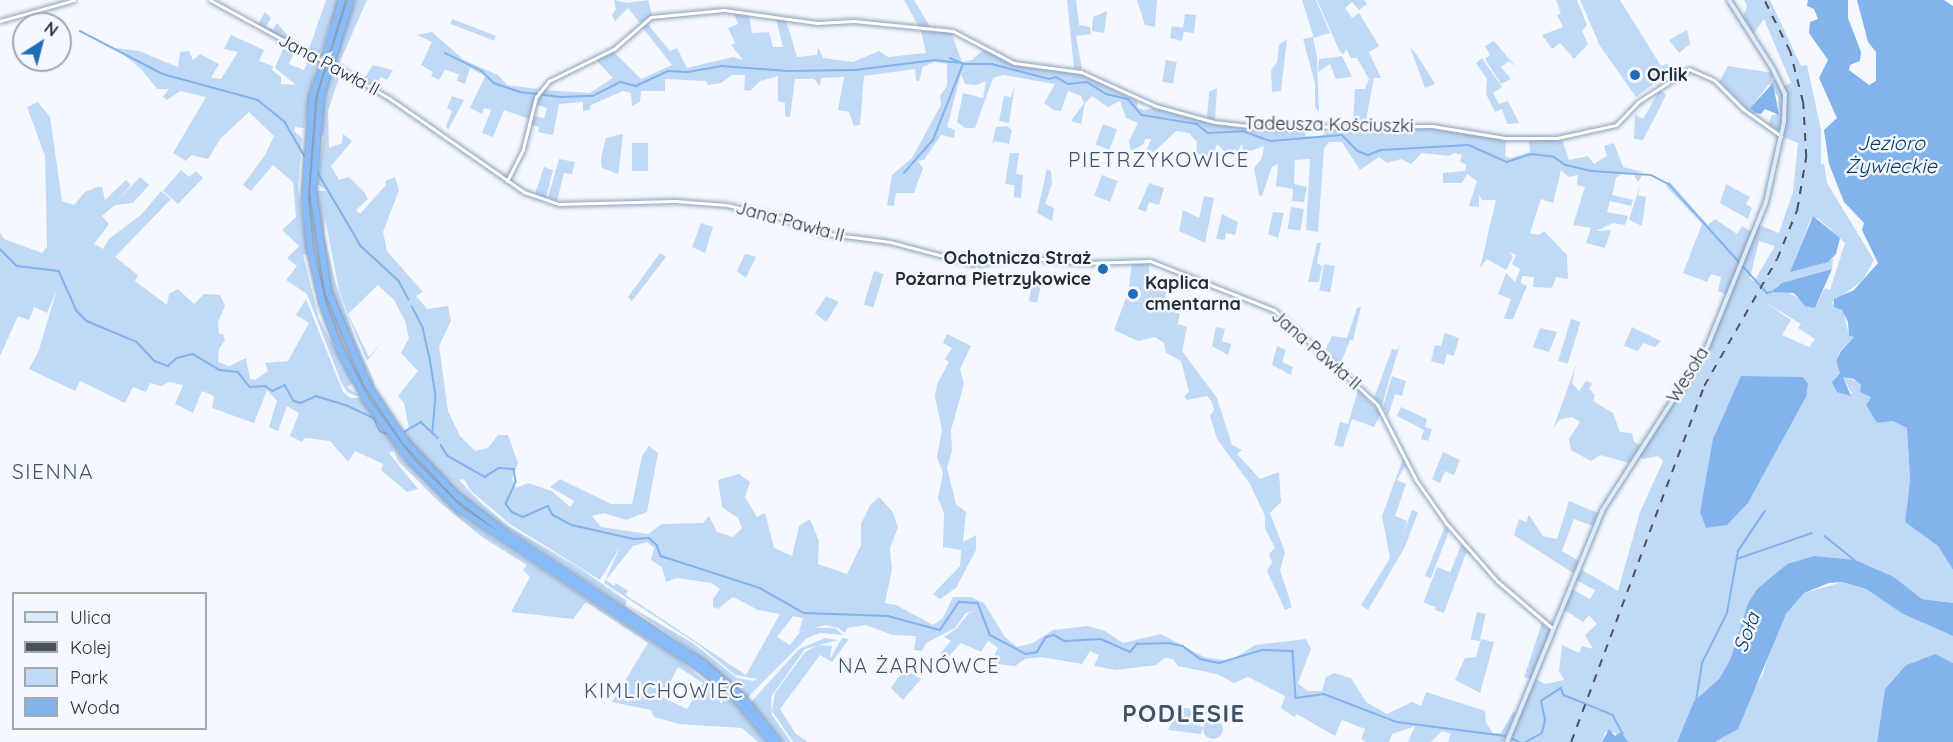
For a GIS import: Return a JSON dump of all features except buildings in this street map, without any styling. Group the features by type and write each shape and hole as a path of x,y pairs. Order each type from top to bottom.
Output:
{"highway":[{"path":"342,0 320,64 306,137 304,183 308,237 317,284 335,337 358,387 390,435 427,479 494,535 704,671 740,704 771,742"},
{"path":"351,0 327,67 315,138 313,183 326,281 344,337 366,382 396,429 433,473 490,522 703,663 744,699 778,742"}],"main road":[{"name":"Wesoła","path":"1507,742 1605,504 1701,357 1743,261 1766,201 1786,103 1781,83 1729,0"}],"street":[{"path":"0,21 74,0"},
{"name":"Jana Pawła II","path":"210,0 338,68 389,98 524,192 559,204 680,201 727,205 781,218 821,233 890,242 974,264 1021,257 1086,263 1150,261 1274,310 1377,404 1412,472 1446,523 1497,581 1552,628"},
{"name":"Tadeusza Kościuszki","path":"507,181 522,149 538,94 549,81 615,49 651,17 739,10 817,23 854,21 953,31 1014,63 1081,72 1156,106 1214,122 1260,127 1432,126 1505,138 1557,138 1616,125 1638,102 1689,69 1712,78 1743,109 1781,136"}],"green space":[{"path":"326,0 339,0 319,56 309,49"},
{"path":"355,0 367,0 338,66 333,61"},
{"path":"614,0 627,3 648,0 652,15 640,23 628,8 615,21 612,15 616,9"},
{"path":"904,0 914,0 930,27 919,27"},
{"path":"1067,0 1076,0 1079,25 1090,27 1091,34 1076,36 1082,69 1074,68"},
{"path":"1137,0 1157,0 1155,27 1145,25"},
{"path":"1302,0 1316,0 1330,33 1314,38"},
{"path":"1317,0 1364,0 1367,4 1359,10 1352,2 1345,8 1352,18 1359,13 1379,46 1369,52 1381,78 1374,78 1365,125 1353,125 1355,89 1365,89 1369,79 1357,58 1351,58 1346,49 1343,55 1339,50"},
{"path":"1556,0 1577,0 1587,25 1582,31 1588,44 1574,59 1560,43 1552,49 1542,35 1563,27 1557,15 1561,14"},
{"path":"1580,0 1620,0 1661,66 1667,64 1676,74 1668,73 1636,97 1600,46"},
{"path":"1744,0 1770,0 1801,66 1807,65 1821,130 1821,164 1824,164 1827,183 1874,260 1862,281 1832,303 1844,312 1849,336 1854,337 1840,351 1836,361 1840,373 1833,380 1840,393 1852,394 1842,376 1858,382 1871,397 1866,405 1877,423 1893,421 1907,428 1910,480 1905,522 1938,546 1953,570 1953,603 1922,599 1894,577 1787,564 1757,589 1748,603 1730,660 1719,679 1694,701 1677,742 1628,742 1613,732 1605,732 1602,742 1510,742 1518,715 1536,679 1545,684 1564,680 1559,671 1562,645 1579,653 1582,646 1593,649 1585,635 1597,624 1589,615 1583,622 1563,609 1570,588 1590,599 1595,590 1576,580 1582,570 1618,591 1640,512 1663,461 1658,456 1643,459 1637,455 1703,353 1760,219 1760,230 1761,226 1779,233 1793,192 1798,143 1781,136 1786,107 1782,87 1791,83 1764,19 1752,36 1742,20 1747,6","holes":["1811,218 1818,218 1845,243 1830,290 1825,288 1815,308 1777,286 1832,269 1833,259 1814,266 1792,267","1759,241 1775,246 1754,282 1750,278","1763,301 1801,324 1798,328 1815,339 1809,347 1782,335 1791,320","1806,397 1748,503 1700,512 1707,476"]},
{"path":"1107,11 1104,33 1092,31 1093,17"},
{"path":"265,12 271,18 266,27 273,30 277,23 294,43 257,26"},
{"path":"734,13 749,14 752,33 769,32 773,47 783,47 776,18 786,20 797,57 817,55 818,46 823,58 853,62 879,51 888,57 926,53 921,31 951,32 962,62 972,60 983,50 1025,67 1084,75 1138,102 1137,107 1144,110 1154,108 1235,127 1303,129 1306,136 1320,137 1333,129 1433,129 1506,140 1505,156 1510,158 1530,152 1529,141 1562,139 1569,160 1588,156 1594,164 1607,156 1604,146 1614,143 1623,167 1644,172 1624,174 1643,174 1638,182 1634,175 1621,174 1616,178 1612,195 1633,200 1631,206 1610,201 1607,212 1628,216 1625,225 1613,223 1596,231 1611,230 1605,248 1586,243 1591,228 1573,225 1585,187 1577,185 1578,175 1569,177 1561,170 1553,203 1541,199 1530,233 1539,235 1544,231 1567,255 1568,279 1556,277 1552,288 1533,287 1534,277 1522,276 1521,283 1527,286 1513,319 1507,319 1504,318 1511,299 1498,294 1506,273 1515,282 1520,269 1512,264 1516,255 1510,252 1513,257 1506,270 1487,259 1480,268 1496,200 1482,200 1479,195 1479,207 1469,206 1477,181 1467,174 1462,183 1443,183 1443,173 1465,171 1466,165 1460,161 1462,155 1455,153 1449,156 1422,153 1411,164 1401,159 1387,163 1379,157 1360,170 1342,142 1329,142 1324,149 1318,232 1306,230 1310,159 1295,160 1294,184 1307,187 1304,202 1292,201 1293,189 1276,186 1278,164 1272,167 1262,196 1259,195 1254,168 1262,158 1264,146 1245,153 1241,161 1235,149 1226,153 1217,144 1212,157 1196,154 1197,142 1189,133 1176,131 1154,152 1146,151 1151,139 1145,139 1144,144 1131,151 1129,141 1138,123 1126,118 1120,101 1108,107 1092,96 1085,103 1081,124 1071,121 1084,103 1081,96 1068,91 1061,111 1054,110 1044,103 1055,84 1003,75 993,78 975,128 965,128 957,122 963,93 983,98 986,81 976,85 965,84 961,74 947,127 955,130 954,138 941,135 924,160 918,161 923,168 914,193 896,193 894,206 887,205 892,175 912,158 941,105 940,96 947,86 947,64 934,62 923,67 919,81 916,81 915,69 864,76 860,125 854,126 849,112 838,110 844,77 821,78 820,86 814,79 795,79 790,117 785,116 785,103 778,101 778,76 760,81 750,91 744,90 745,75 732,75 721,83 708,85 706,81 665,79 665,91 641,91 640,102 632,106 631,93 623,91 591,105 590,110 583,111 583,102 559,104 553,135 538,132 539,127 531,125 534,116 544,118 547,108 537,105 542,90 590,93 613,78 596,60 613,51 641,79 672,65 642,27 646,22 670,51 677,48 687,68 733,57 743,60 731,45 735,43 728,28 738,24"},
{"path":"1185,14 1196,15 1194,33 1184,32 1182,41 1170,38 1172,26 1183,28"},
{"path":"452,19 496,36 494,41 450,24"},
{"path":"1687,30 1690,44 1679,53 1669,40"},
{"path":"432,32 464,60 498,75 507,85 538,89 529,119 504,110 493,137 482,133 491,110 484,108 482,114 470,108 485,76 470,68 465,84 457,81 459,74 445,70 439,80 431,76 433,72 421,65 432,42 417,35"},
{"path":"231,35 264,50 259,61 273,66 272,70 281,77 281,84 296,85 275,68 283,49 294,53 289,64 304,70 308,60 289,46 316,61 304,128 295,127 294,131 302,138 298,188 308,254 303,255 319,319 353,383 347,387 359,396 348,393 341,382 307,294 286,280 297,266 287,258 299,246 282,230 296,217 293,182 273,165 251,191 243,185 265,155 274,136 249,112 221,138 208,159 191,155 186,161 173,153 206,97 180,91 167,100 163,97 169,89 157,89 142,70 116,48 139,51 178,67 180,52 189,51 193,60 200,54 219,64 211,78 221,79 238,52 224,49"},
{"path":"1313,37 1317,57 1319,112 1315,107 1315,84 1303,39"},
{"path":"1287,39 1281,91 1272,92 1271,70 1277,62 1279,45"},
{"path":"1494,41 1516,67 1509,61 1501,67 1511,79 1501,84 1485,59 1490,55 1485,46"},
{"path":"1410,47 1417,55 1435,84 1425,88"},
{"path":"1342,56 1352,77 1336,79 1330,64 1318,72 1319,59"},
{"path":"1482,58 1502,87 1493,93 1499,104 1508,101 1519,123 1507,124 1502,109 1495,112 1486,94 1487,79 1476,63"},
{"path":"1166,60 1177,62 1173,84 1162,82"},
{"path":"373,65 393,70 387,80 381,77 375,86 364,79"},
{"path":"1728,66 1773,73 1772,80 1778,81 1783,97 1780,131 1768,126 1772,115 1779,114 1778,96 1769,84 1750,108 1756,113 1753,115 1719,82"},
{"path":"334,69 341,72 328,111 329,148 342,143 343,134 352,141 331,166 339,180 349,177 365,193 368,199 356,210 360,214 386,185 385,181 395,177 399,190 383,232 387,251 423,292 416,296 427,309 448,306 451,321 439,346 448,411 460,436 475,451 488,448 498,435 508,435 518,463 512,479 516,488 528,483 552,491 570,507 574,501 550,487 560,479 611,504 632,504 642,456 649,446 658,453 647,512 626,520 604,513 592,516 601,527 648,534 662,524 703,523 709,516 717,532 733,537 742,528 738,518 722,507 718,480 739,474 750,482 745,497 757,517 765,513 774,548 792,556 799,526 810,519 819,541 818,564 847,574 861,545 861,524 870,505 879,497 892,511 898,527 890,548 892,569 885,603 896,605 933,625 943,618 953,597 971,597 984,603 1005,637 1017,647 1033,643 1053,630 1088,626 1105,631 1123,643 1161,634 1204,657 1230,661 1255,645 1306,639 1311,649 1298,683 1307,691 1322,691 1326,677 1334,673 1351,678 1366,702 1387,714 1412,702 1421,706 1426,692 1485,711 1486,723 1493,733 1501,733 1513,712 1516,713 1503,742 1448,742 1451,734 1442,731 1431,742 1408,742 1415,726 1392,734 1389,742 1366,742 1361,739 1365,729 1342,720 1335,736 1297,714 1294,717 1281,708 1285,696 1248,677 1234,683 1217,674 1178,666 1173,659 1165,658 1156,665 1116,670 1094,666 1099,655 1090,651 1082,664 1041,657 1025,659 1015,666 990,663 998,648 988,641 981,652 961,643 949,656 940,654 951,641 944,637 956,629 969,613 978,610 966,613 955,628 926,643 922,651 914,650 916,636 892,635 866,625 847,628 845,633 838,628 825,625 799,632 803,618 793,616 777,637 790,645 800,632 814,628 835,628 843,635 820,633 807,638 747,698 690,649 629,606 693,643 737,678 753,681 757,679 735,675 700,646 604,583 620,547 600,580 510,524 471,491 464,479 459,480 481,503 510,527 578,567 627,601 625,606 483,513 454,489 407,439 403,434 409,429 404,403 398,396 418,371 401,353 409,338 405,321 394,300 378,285 348,314 369,357 385,338 367,361 350,321 339,290 325,218 324,234 335,281 357,343 374,381 373,389 332,293 319,222 316,191 326,191 317,183 324,136 318,132 322,107 323,130 323,106 330,71","holes":["647,542 654,548 651,560 662,567 666,582 677,578 711,583 720,589 713,599 713,607 718,609 733,597 758,610 780,614 746,675 626,595 628,591 606,580 633,546"]},
{"path":"1015,85 1009,123 999,121 1004,96 1011,97"},
{"path":"1217,88 1215,120 1207,118 1209,92"},
{"path":"1660,90 1666,95 1643,140 1634,139 1635,114 1643,119"},
{"path":"452,96 464,100 448,130 446,126 452,111 447,108"},
{"path":"38,102 50,117 62,201 74,205 85,192 97,187 102,187 105,200 126,180 131,185 117,201 140,177 149,185 133,203 115,205 102,216 109,224 94,244 103,249 109,239 142,214 161,191 171,199 115,257 138,275 135,281 167,305 169,294 178,289 194,304 204,294 220,295 225,306 218,322 219,334 223,334 225,340 219,349 218,362 229,366 246,358 250,379 255,380 268,371 265,363 288,361 309,323 296,315 306,299 343,392 351,398 360,398 404,459 463,518 678,659 736,707 765,742 758,742 742,728 679,724 654,717 651,710 612,702 648,643 586,602 573,619 511,612 530,577 523,570 527,565 482,537 438,501 398,461 394,451 389,453 418,489 407,492 381,470 383,464 355,451 348,462 330,441 305,438 302,442 290,436 299,413 287,406 278,431 269,427 277,401 267,390 254,423 212,408 214,396 202,391 193,413 175,404 183,385 169,382 161,386 150,383 146,392 133,387 125,403 80,381 75,391 29,369 39,350 57,289 47,313 34,307 29,320 18,316 0,356 0,233 4,239 42,253 47,247 45,156 27,107","holes":["678,667 703,683 687,709 662,697"]},
{"path":"1103,124 1117,129 1110,150 1095,145"},
{"path":"1007,126 1012,130 1009,144 995,141 992,144 996,127"},
{"path":"623,134 618,174 602,168 601,158 606,138"},
{"path":"632,143 648,143 648,171 632,171"},
{"path":"1010,153 1019,153 1016,174 1023,175 1021,198 1014,197 1014,185 1005,184"},
{"path":"559,159 575,162 572,174 564,173 557,201 548,197"},
{"path":"544,167 553,170 546,198 535,194"},
{"path":"1047,169 1051,171 1052,184 1045,204 1054,208 1052,221 1037,213"},
{"path":"181,170 189,177 196,171 203,178 178,204 163,191"},
{"path":"1102,175 1118,181 1110,202 1094,196"},
{"path":"1669,181 1708,225 1715,219 1737,234 1742,226 1750,231 1755,226 1727,295 1718,291 1721,277 1711,274 1707,282 1683,273 1702,224 1666,186"},
{"path":"1641,182 1638,195 1646,197 1642,226 1629,220"},
{"path":"1149,183 1164,188 1159,205 1149,202 1146,212 1138,209"},
{"path":"1726,184 1750,197 1746,204 1752,208 1748,219 1720,203"},
{"path":"309,186 324,284 360,381 343,352 323,297 307,207"},
{"path":"1204,196 1214,198 1205,243 1179,231 1183,210 1199,218"},
{"path":"1291,207 1304,209 1300,231 1288,229"},
{"path":"1273,212 1284,213 1278,238 1268,234"},
{"path":"1222,214 1238,222 1235,235 1226,233 1225,240 1216,239"},
{"path":"701,223 713,227 705,253 692,247"},
{"path":"1317,243 1321,243 1317,263 1322,266 1319,282 1308,282"},
{"path":"660,253 666,257 632,301 628,297"},
{"path":"745,254 756,257 746,278 737,271"},
{"path":"1132,264 1149,264 1149,277 1155,278 1154,285 1167,287 1163,309 1180,314 1177,327 1179,324 1187,327 1182,351 1217,398 1232,445 1242,450 1237,454 1260,479 1279,472 1281,502 1270,513 1285,552 1280,570 1292,607 1285,610 1267,571 1272,562 1269,554 1275,548 1265,528 1265,516 1250,484 1217,439 1210,416 1214,410 1212,402 1207,396 1187,400 1184,396 1189,392 1181,361 1166,353 1164,343 1155,337 1138,341 1114,330 1128,293"},
{"path":"1324,264 1335,266 1330,292 1319,291"},
{"path":"874,271 884,274 873,307 864,304"},
{"path":"1035,277 1043,278 1037,303 1029,301 1031,288 1025,287 1022,299 1025,286 1033,287"},
{"path":"826,296 839,302 826,322 815,313"},
{"path":"1361,307 1353,340 1350,340 1339,368 1324,353 1332,336 1347,338 1357,308"},
{"path":"1571,319 1581,322 1568,364 1558,361"},
{"path":"1216,327 1225,329 1222,341 1231,344 1228,355 1212,346"},
{"path":"1632,327 1661,341 1655,347 1643,343 1638,351 1624,346"},
{"path":"1540,328 1557,332 1549,352 1533,347"},
{"path":"1445,333 1459,338 1454,356 1447,354 1444,365 1431,361 1435,345 1441,346"},
{"path":"947,334 971,346 960,369 964,384 951,430 952,451 947,468 956,504 966,512 963,542 976,535 976,550 956,588 940,599 933,594 960,566 961,550 943,547 944,513 938,498 943,473 937,457 942,430 935,397 937,384 949,362 945,359 952,348 943,343"},
{"path":"1400,345 1382,406 1374,398 1392,349 1397,350"},
{"path":"1277,346 1286,350 1282,362 1293,367 1291,375 1272,365"},
{"path":"1576,365 1572,383 1579,391 1586,381 1592,383 1589,389 1595,395 1593,401 1613,413 1620,432 1632,433 1634,442 1640,445 1629,463 1600,455 1591,461 1571,450 1569,439 1580,422 1572,417 1559,420 1553,429"},
{"path":"1392,376 1406,381 1402,396 1395,394 1388,416 1383,407"},
{"path":"1358,390 1381,413 1374,427 1352,419 1343,447 1334,445 1340,422 1348,424"},
{"path":"1401,407 1427,419 1425,427 1432,429 1428,441 1421,439 1424,430 1397,416"},
{"path":"1443,452 1460,460 1454,475 1445,471 1440,483 1432,479"},
{"path":"1403,459 1406,465 1397,480 1406,484 1395,516 1407,521 1402,537 1412,510 1418,512 1405,547 1368,610 1361,605 1390,558 1382,516"},
{"path":"1569,501 1598,513 1593,526 1574,519 1562,551 1579,561 1573,573 1514,535 1519,519 1526,522 1529,515 1543,536 1557,539"},
{"path":"1445,526 1449,531 1431,578 1425,576"},
{"path":"1461,545 1475,555 1466,553 1444,613 1435,610"},
{"path":"1437,567 1450,572 1436,607 1423,602"},
{"path":"1843,582 1866,589 1903,614 1953,636 1953,663 1934,654 1906,665 1885,689 1877,742 1715,742 1724,737 1763,674 1774,635 1786,614 1804,593"},
{"path":"1477,612 1486,614 1479,641 1471,639"},
{"path":"1542,623 1550,631 1531,679 1524,677"},
{"path":"825,638 838,640 805,649 771,697 772,715 791,742 783,742 751,702 799,649"},
{"path":"842,638 849,639 832,662 820,655 780,709 796,734 808,742 793,742 772,711 775,693 805,652 818,645 832,646 830,659"},
{"path":"1481,639 1494,642 1480,693 1455,680 1465,658 1476,657"},
{"path":"904,669 921,679 903,700 891,688"},
{"path":"1179,707 1200,710 1195,723 1203,727 1201,734 1168,730"},
{"path":"1213,719 1220,722 1223,729 1220,736 1213,739 1206,736 1203,729 1206,722"}],"water":[{"name":"Jezioro Żywieckie","path":"1808,0 1848,0 1848,18 1861,52 1860,61 1850,65 1849,70 1869,85 1876,81 1876,52 1868,42 1857,0 1944,0 1953,6 1953,570 1938,546 1905,522 1910,480 1907,428 1893,421 1877,423 1866,405 1871,397 1860,392 1861,385 1854,379 1843,377 1851,396 1837,392 1832,382 1840,373 1836,361 1841,351 1854,337 1849,336 1848,322 1842,310 1834,307 1834,299 1854,290 1878,263 1862,230 1864,223 1844,202 1829,164 1824,130 1837,118 1819,78 1828,60 1809,33 1810,22 1818,19 1814,9 1807,6"},
{"path":"1773,83 1779,115 1765,109 1761,114 1756,113 1750,108"},
{"path":"1813,216 1840,238 1836,254 1828,262 1790,272"},
{"path":"1832,269 1815,308 1805,306 1794,293 1771,292 1782,283"},
{"path":"1741,376 1803,377 1808,384 1806,397 1748,503 1727,525 1706,528 1700,512 1713,439"},
{"name":"Soła","path":"1814,556 1855,560 1894,577 1922,599 1953,603 1953,636 1903,614 1866,589 1843,582 1829,583 1804,593 1786,614 1738,729 1715,742 1677,742 1694,701 1719,679 1730,660 1748,603 1757,589 1787,564"},
{"path":"1935,654 1953,663 1953,742 1877,742 1885,689 1906,665"},
{"path":"1609,729 1615,736 1621,732 1628,742 1602,742"}],"waterway":[{"path":"80,31 163,74 258,100 285,122 305,156"},
{"path":"445,53 482,71 494,83 520,92 561,97 593,96 621,82 636,86 668,71 688,72 721,66 787,71 855,70 935,60 958,63"},
{"path":"950,58 964,64 992,64 1049,79 1056,77 1068,84 1087,82 1106,94 1128,99 1142,115 1197,124 1208,133 1243,131 1270,141 1342,135 1358,151 1368,155 1381,150 1469,145 1507,162 1531,154 1554,157 1566,165 1592,171 1651,175 1669,184 1767,293 1771,292"},
{"path":"904,173 933,140 963,64"},
{"path":"317,171 361,246 399,281 409,300"},
{"path":"0,249 17,266 59,271 77,311 87,321 137,342 155,361 168,366 177,358 193,354 220,370 238,372 250,387 265,386 273,391 285,385 294,401 301,403 316,396 346,405 374,418 380,431 387,434"},
{"path":"412,306 423,328 430,358 436,396 433,432"},
{"path":"404,432 421,422 438,438"},
{"path":"441,445 448,456 485,477 499,468 514,469 516,482 506,504 512,512 523,517 548,506 553,515 572,525 634,539 649,538 657,545 661,556 760,588 804,613 888,616 940,630 959,602 978,603 990,635 1026,654 1037,652 1046,637 1054,635 1065,641 1101,639 1130,652 1137,644 1168,643 1183,646 1200,659 1219,663 1262,650 1293,651 1296,698 1324,694 1397,722 1505,736"},
{"path":"1696,701 1702,663 1727,613 1738,551 1765,511"},
{"path":"1737,559 1812,533"},
{"path":"1825,536 1855,560"},
{"path":"1526,742 1542,733 1545,720 1541,701 1561,688 1564,695 1613,715 1623,734"},
{"path":"1513,739 1520,742"}],"railway":[{"path":"1571,742 1704,386 1777,259 1797,210 1806,157 1803,103 1790,52 1764,0"}],"place":[{"name":"Orlik","path":"1635,75"},
{"name":"Ochotnicza Straż Pożarna Pietrzykowice","path":"1103,269"},
{"name":"Kaplica cmentarna","path":"1133,294"}],"district":[{"name":"PIETRZYKOWICE","path":"1159,159"},
{"name":"SIENNA","path":"53,471"},
{"name":"NA ŻARNÓWCE","path":"919,665"},
{"name":"KIMLICHOWIEC","path":"664,690"},
{"name":"PODLESIE","path":"1184,714"}]}
